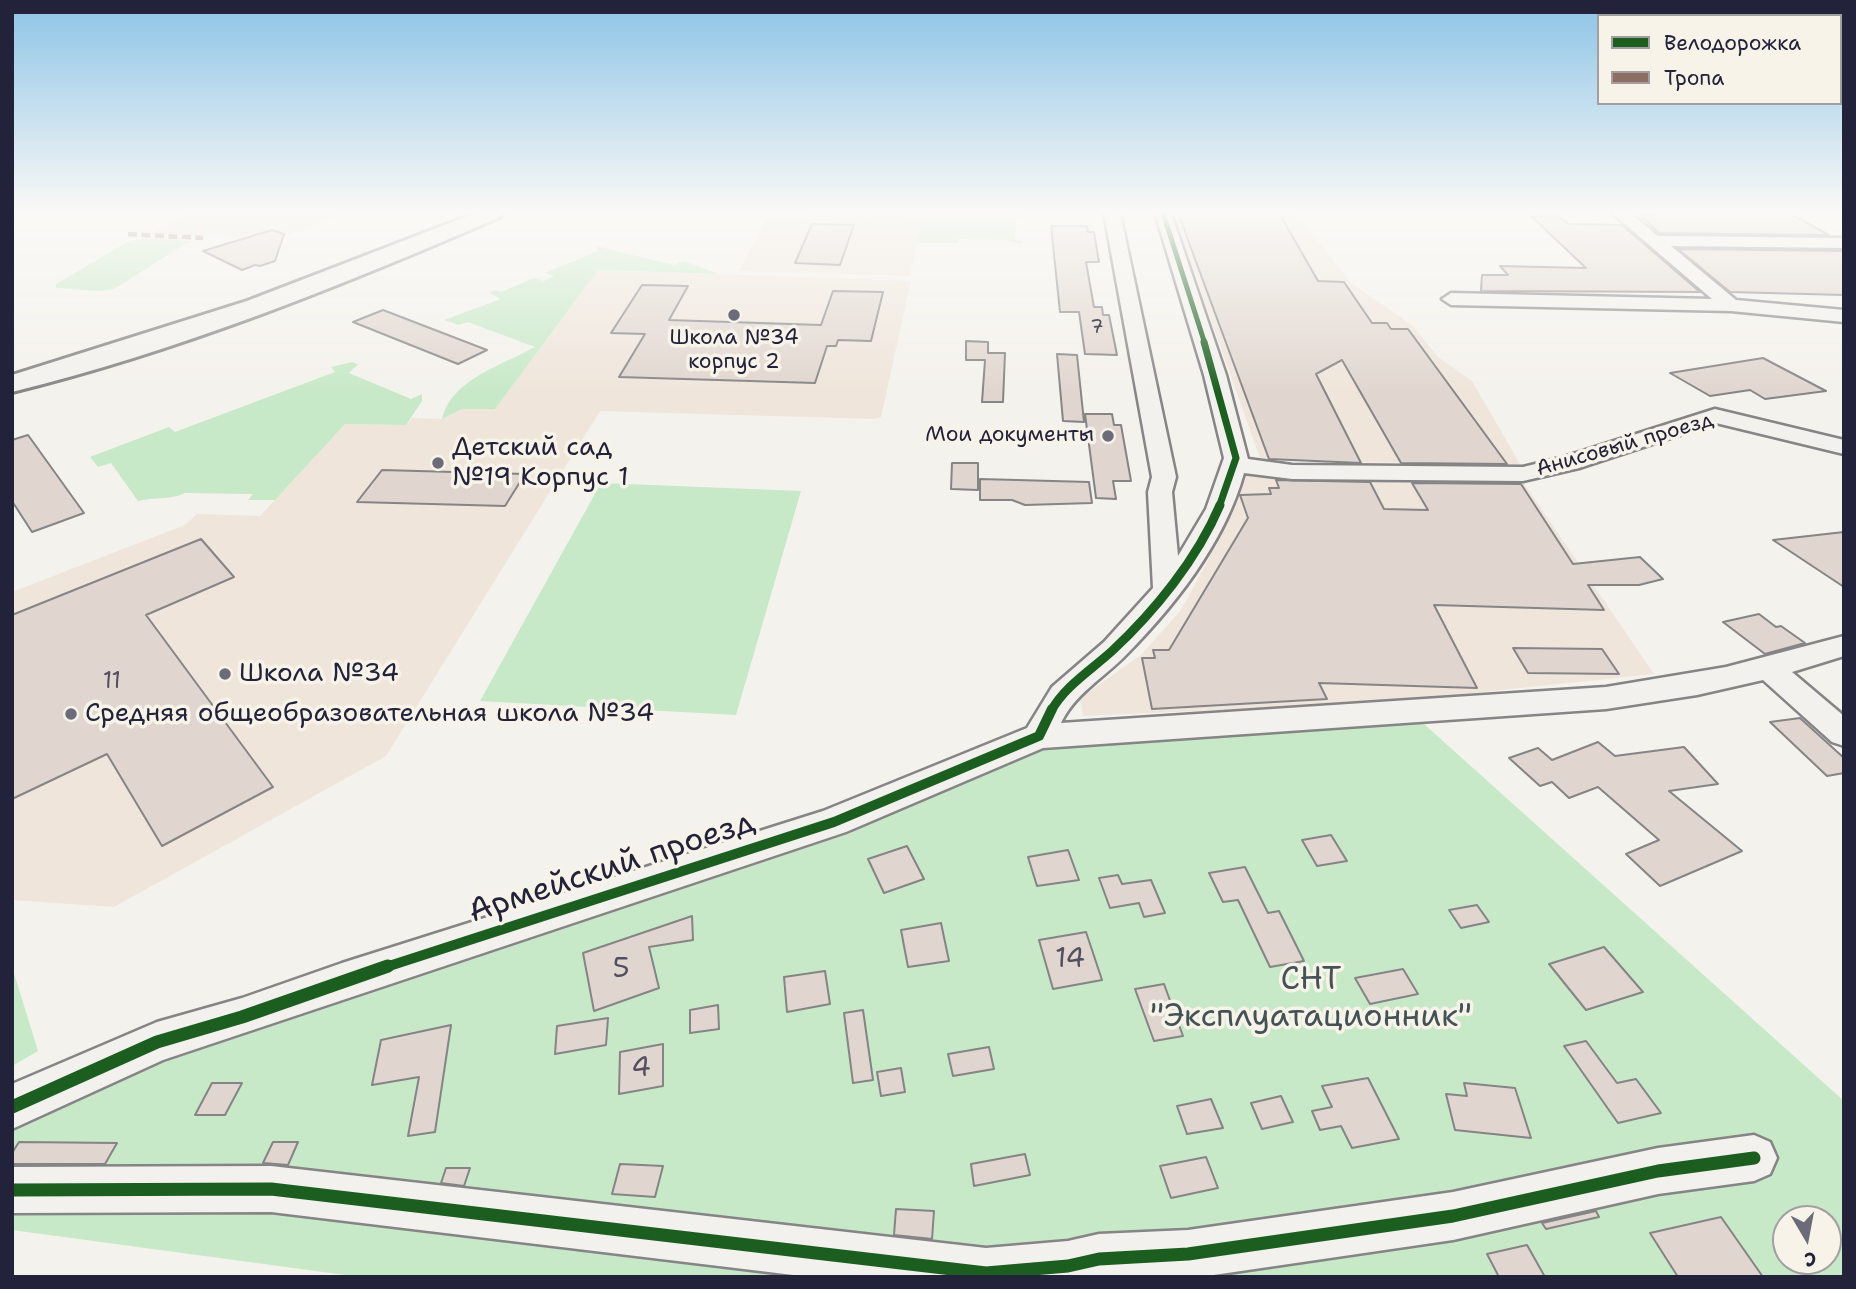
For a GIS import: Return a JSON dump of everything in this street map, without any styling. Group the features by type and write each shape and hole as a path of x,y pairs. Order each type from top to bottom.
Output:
{"main road":[{"path":"12,384 247,310 345,273"}],"street":[{"path":"1124,273 1164,477 1160,492 1167,586"},
{"path":"1038,736 1055,704 1122,641 1202,542 1230,483 1236,458 1215,375 1182,273"},
{"path":"1692,273 1731,305"},
{"path":"1451,299 1731,305 1844,316"},
{"name":"Анисовый проезд","path":"1234,465 1292,472 1523,474 1571,463 1716,416 1844,447"},
{"name":"Армейский проезд","path":"12,1107 157,1042 242,1017 342,981 834,822 1038,736 1606,698 1671,690 1770,670 1844,646"},
{"path":"1770,670 1844,734"},
{"path":"12,1190 271,1189 986,1273 1068,1266 1099,1259 1188,1254 1453,1216 1658,1171 1754,1158"}],"shaded area":[{"path":"596,273 688,273 911,281 881,417 874,419 600,411 386,756 114,907 12,900 12,592 185,525 197,514 260,516 345,424 406,425 412,418 442,419 462,409 495,409"},
{"path":"813,273 911,273 910,276"},
{"path":"1194,273 1343,273 1350,282 1413,326 1438,357 1472,381 1520,464 1261,461"},
{"path":"1241,476 1519,476 1654,674 1377,703 1083,716 1080,698 1141,655 1181,610 1218,542"}],"green space":[{"path":"74,273 139,273 114,289 100,291 56,288 56,284"},
{"path":"545,273 596,273 495,409 462,409 442,419 447,405 467,383 535,347 468,322 458,325 444,320 501,299 489,293 495,290 501,292 534,278 544,281 554,276"},
{"path":"352,362 358,364 349,373 411,399 422,394 422,401 406,425 345,424 275,500 248,500 253,494 185,493 138,501 111,463 98,467 90,457 169,427 175,432 335,372 331,367"},
{"path":"601,483 801,491 736,715 480,701"},
{"name":"СНТ \"Эксплуатационник\"","path":"1415,716 1844,1101 1844,1277 360,1277 12,1230 12,1112 146,1051 848,834 1041,741"},
{"path":"12,967 38,1051 12,1066"}],"building":[{"path":"1056,273 1088,273 1094,307 1102,307 1103,315 1109,315 1117,355 1085,354 1079,312 1060,312"},
{"path":"1200,273 1313,273 1318,281 1344,282 1372,323 1387,323 1391,329 1408,329 1507,464 1401,463 1342,360 1316,374 1361,463 1269,459"},
{"path":"1506,273 1678,273 1700,292 1481,291 1482,275 1508,275"},
{"path":"1707,273 1844,273 1844,295 1730,292"},
{"name":"Школа №34 корпус 2","path":"642,285 688,286 669,320 821,325 833,291 883,292 871,341 838,340 836,346 827,346 815,383 619,377 645,334 611,333"},
{"path":"383,310 487,350 458,364 353,322"},
{"path":"966,341 988,342 988,353 1005,353 1003,402 982,402 985,360 966,360"},
{"path":"1057,354 1077,355 1084,422 1063,421"},
{"path":"1763,358 1826,391 1765,399 1750,390 1710,396 1670,373"},
{"path":"1085,414 1112,414 1114,425 1121,425 1131,481 1113,481 1116,499 1096,498"},
{"path":"28,435 84,513 32,532 12,501 12,440"},
{"path":"952,463 978,463 978,490 951,489"},
{"path":"382,470 525,474 505,506 357,502"},
{"path":"980,479 1089,482 1092,503 1025,505 1012,500 980,500"},
{"path":"1276,480 1370,482 1384,509 1428,510 1412,483 1521,484 1573,564 1640,557 1663,579 1639,585 1588,585 1604,610 1434,605 1477,688 1319,683 1327,699 1152,709 1142,658 1155,658 1153,650 1169,650 1248,518 1240,495 1271,494 1269,488 1279,488"},
{"path":"1844,532 1844,587 1773,540"},
{"path":"201,539 234,577 146,615 273,787 162,846 107,754 12,799 12,615"},
{"path":"1759,614 1805,643 1765,654 1723,622"},
{"path":"1513,648 1602,649 1619,674 1528,673"},
{"path":"1800,718 1844,758 1844,773 1827,776 1770,722"},
{"path":"1598,742 1615,756 1684,747 1718,784 1669,791 1742,851 1660,886 1626,854 1659,840 1598,787 1569,798 1552,782 1540,786 1509,758 1538,748 1552,760"},
{"path":"1331,835 1347,861 1317,866 1302,840"},
{"path":"907,846 924,879 884,893 868,859"},
{"path":"1068,850 1079,880 1037,886 1028,857"},
{"path":"1245,867 1268,913 1279,911 1304,961 1270,967 1238,900 1223,902 1209,873"},
{"path":"1118,875 1122,884 1151,880 1165,913 1144,917 1139,903 1110,908 1099,878"},
{"path":"1477,905 1489,922 1461,928 1449,910"},
{"path":"692,916 693,940 649,947 659,988 594,1011 583,953"},
{"path":"941,923 949,961 908,967 901,930"},
{"path":"1086,932 1102,980 1053,989 1039,940"},
{"path":"1604,947 1643,992 1586,1010 1549,964"},
{"path":"1403,969 1418,994 1370,1004 1355,978"},
{"path":"825,971 830,1004 787,1012 784,977"},
{"path":"1164,984 1183,1036 1154,1041 1135,989"},
{"path":"718,1005 719,1029 690,1033 690,1010"},
{"path":"863,1010 873,1080 853,1083 844,1013"},
{"path":"608,1018 606,1045 555,1054 557,1026"},
{"path":"451,1025 435,1132 408,1136 419,1077 372,1085 381,1040"},
{"path":"1586,1041 1617,1083 1636,1079 1661,1113 1618,1123 1564,1046"},
{"path":"663,1044 663,1086 619,1094 620,1052"},
{"path":"989,1047 994,1069 953,1076 948,1054"},
{"path":"901,1068 905,1092 881,1096 877,1072"},
{"path":"1368,1078 1399,1139 1352,1148 1341,1126 1320,1130 1312,1111 1332,1107 1322,1086"},
{"path":"212,1083 242,1083 225,1115 195,1115"},
{"path":"1464,1083 1515,1088 1531,1138 1455,1130 1446,1094 1467,1096"},
{"path":"1281,1096 1293,1122 1262,1129 1251,1103"},
{"path":"1211,1099 1223,1128 1187,1134 1177,1106"},
{"path":"19,1142 117,1143 105,1164 12,1164 12,1153"},
{"path":"273,1142 298,1142 288,1165 263,1163"},
{"path":"1025,1154 1030,1175 974,1186 971,1164"},
{"path":"1206,1157 1218,1188 1171,1198 1160,1166"},
{"path":"620,1164 663,1166 655,1197 612,1194"},
{"path":"446,1168 470,1168 464,1186 441,1183"},
{"path":"896,1209 934,1211 932,1239 894,1235"},
{"path":"1596,1211 1599,1217 1546,1229 1542,1223"},
{"path":"1721,1217 1763,1277 1678,1277 1650,1233"},
{"path":"1527,1245 1545,1277 1499,1277 1487,1254"}],"cycle path":[{"path":"12,1107 157,1042 242,1017 342,981 834,822 1039,736 1056,703 1122,641 1175,579 1206,533 1229,484 1236,458 1215,375 1182,273"},
{"path":"12,1190 271,1189 986,1273 1068,1266 1099,1259 1188,1254 1453,1216 1658,1171 1754,1158"}],"place":[{"name":"Школа №34 корпус 2","path":"734,315"},
{"name":"Мои документы","path":"1108,436"},
{"name":"Детский сад №19 Корпус 1","path":"438,463"},
{"name":"Школа №34","path":"225,674"},
{"name":"Средняя общеобразовательная школа №34","path":"71,714"}]}
